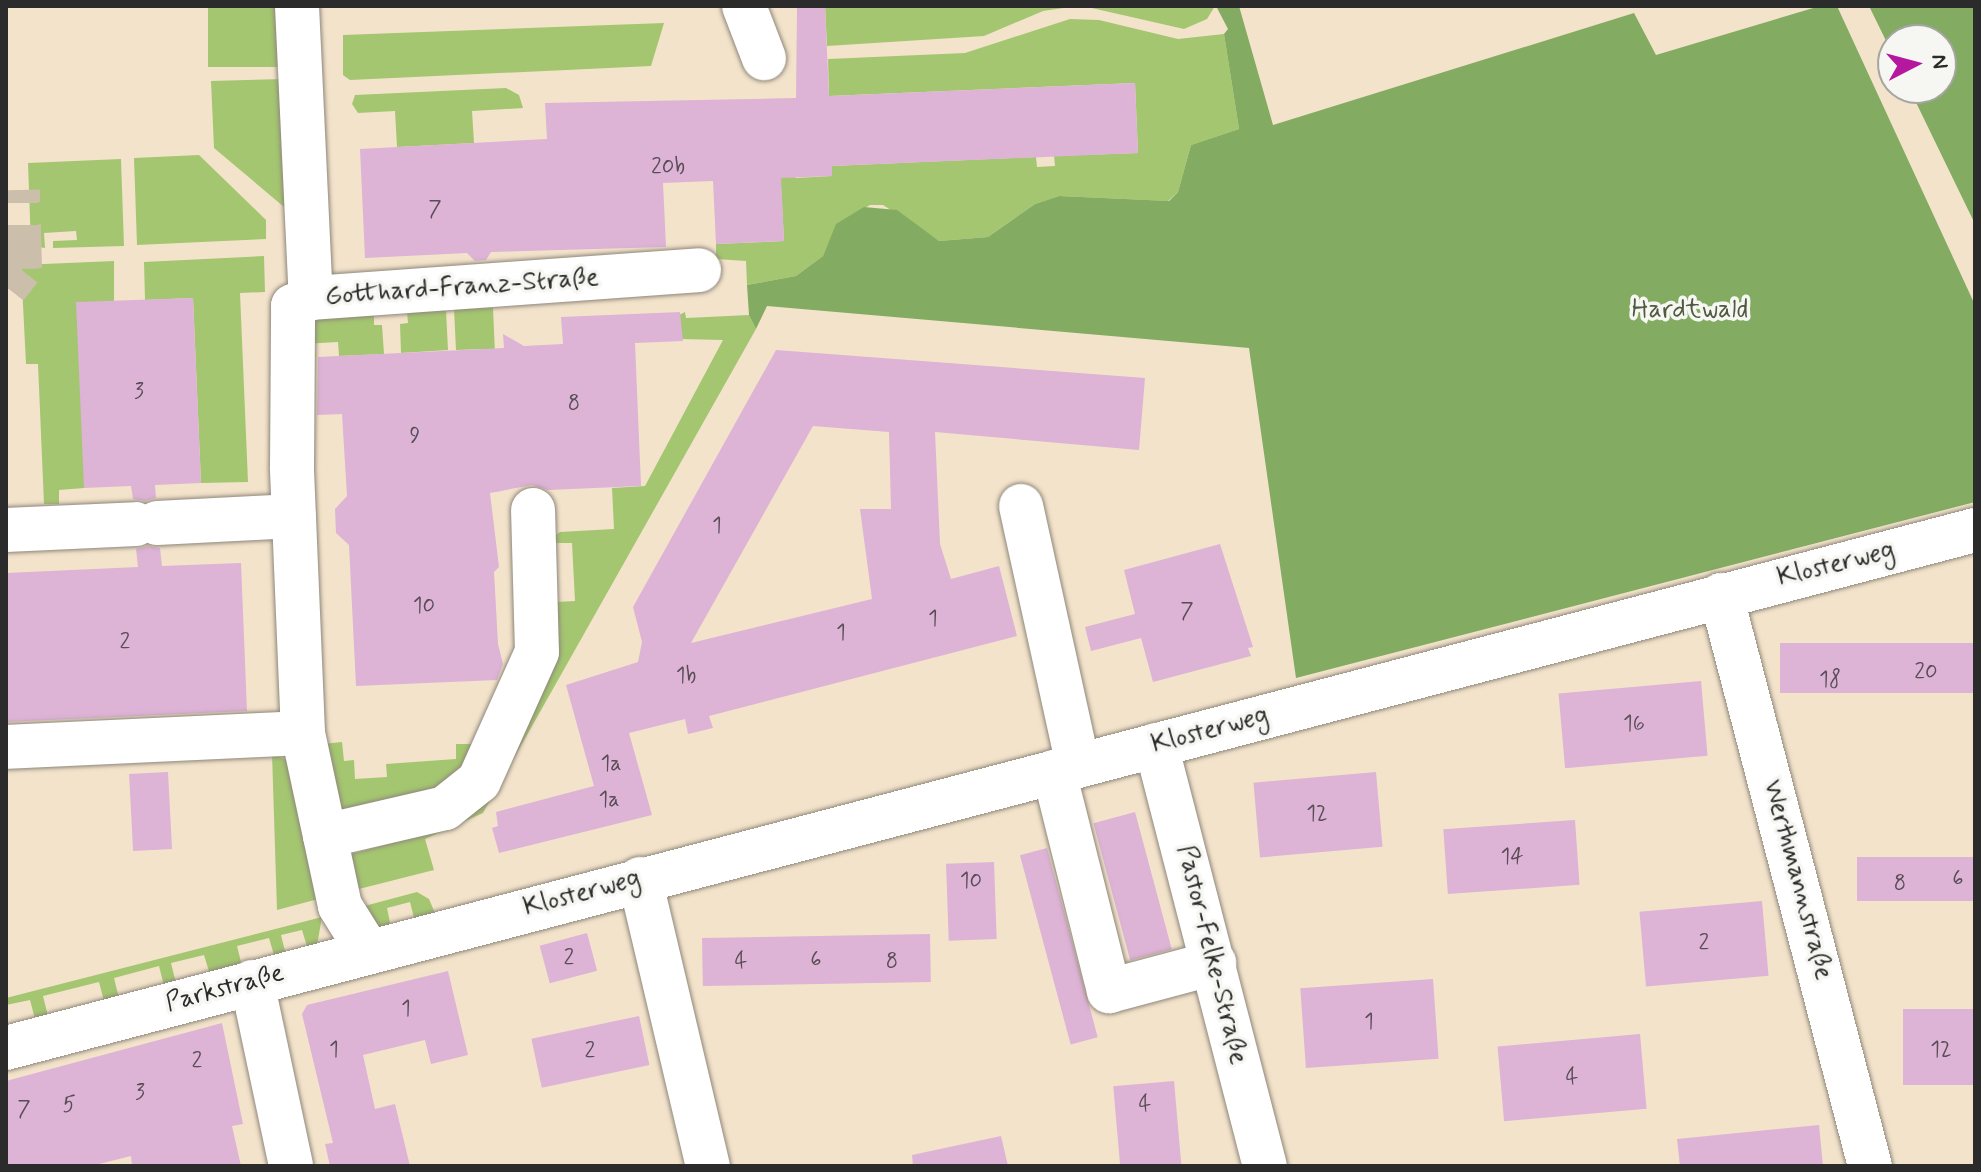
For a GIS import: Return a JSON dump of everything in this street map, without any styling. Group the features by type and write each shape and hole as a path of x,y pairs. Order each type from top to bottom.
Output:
{"street":[{"path":"297,6 311,298"},
{"path":"744,6 764,58"},
{"name":"Gotthard-Franz-Straße","path":"348,957 303,733 294,516 290,319 293,306 311,298 699,270"},
{"path":"1021,506 1066,769 1109,991 1214,963"},
{"path":"325,836 445,808 479,781 537,652 533,510"},
{"path":"6,530 294,516"},
{"name":"Klosterweg","path":"444,931 1975,530"},
{"name":"Werthmannstraße","path":"1721,595 1856,1096 1870,1166"},
{"path":"6,747 303,733"},
{"name":"Pastor-Felke-Straße","path":"1156,745 1265,1166"},
{"path":"640,879 708,1166"},
{"name":"Parkstraße","path":"6,1048 444,931"},
{"path":"252,982 291,1166"}],"green space":[{"path":"208,6 281,6 281,67 208,67"},
{"path":"825,6 1077,6 1043,11 984,36 827,46"},
{"path":"1083,6 1215,6 1207,19 1184,29"},
{"name":"Hardtwald","path":"1216,6 1239,6 1273,125 1634,13 1656,55 1820,6 1837,6 1877,93 1877,104 1882,104 1975,305 1975,502 1296,678 1249,348 767,306 756,329 749,315 747,285 796,276 823,256 836,224 864,207 897,210 939,241 988,237 1035,204 1059,196 1169,201 1178,192 1191,145 1239,129 1224,34 1228,29"},
{"path":"1869,6 1975,6 1975,224 1917,104 1957,104 1957,24 1878,24"},
{"path":"1070,19 1099,20 1178,39 1224,34 1239,129 1191,145 1178,192 1168,201 1059,196 1035,204 988,237 939,241 883,205 870,205 837,224 823,256 796,276 747,285 746,261 716,259 716,244 784,241 780,168 796,178 832,176 832,166 1036,157 1037,167 1055,166 1054,156 1138,153 1135,83 829,96 828,59 965,53"},
{"path":"664,23 651,66 350,80 343,75 343,35"},
{"path":"285,79 290,212 214,148 211,81"},
{"path":"506,88 519,95 523,108 472,111 474,143 397,147 395,111 358,113 352,104 355,95"},
{"path":"199,155 266,220 266,239 137,245 134,158"},
{"path":"121,159 124,246 53,248 53,241 77,240 76,231 44,233 45,248 31,246 28,163"},
{"path":"264,256 265,292 240,293 248,482 201,483 193,298 145,300 144,262"},
{"path":"114,261 114,301 84,488 59,490 59,504 44,504 38,364 26,364 21,265"},
{"path":"493,308 501,491 490,492 482,349 456,350 454,309"},
{"path":"446,310 448,350 401,353 400,324 408,323 407,312"},
{"path":"685,312 686,318 749,315 756,329 483,813 425,839 434,870 351,891 348,855 424,834 556,602 575,601 572,543 552,543 552,538 560,532 614,529 612,488 645,486 723,340 680,339 679,315"},
{"path":"374,313 374,325 382,325 384,354 339,356 338,342 303,344 303,320"},
{"path":"342,742 344,761 354,760 355,779 387,777 386,764 456,759 456,744 478,744 447,789 348,813 339,808 323,744"},
{"path":"272,753 288,761 322,898 277,910"},
{"path":"417,892 429,899 435,913 416,926 410,902 387,908 392,932 381,935 357,908"},
{"path":"322,917 316,951 309,953 302,930 281,935 287,959 276,962 269,938 237,946 243,970 211,978 204,955 171,963 177,987 165,990 159,966 114,978 120,1002 105,1005 99,982 43,996 49,1020 36,1023 30,1000 6,1005 6,998"}],"building":[{"path":"797,6 825,6 829,96 1135,83 1138,153 832,166 832,176 781,178 784,241 716,244 713,181 663,183 666,247 491,252 486,260 475,261 467,253 365,258 360,149 547,139 545,103 796,98"},
{"path":"193,298 201,483 155,485 156,498 145,501 133,499 131,486 84,488 76,302"},
{"path":"680,312 683,341 635,343 641,486 548,490 532,485 490,493 499,567 494,572 498,644 503,664 497,680 356,686 349,545 336,533 335,509 347,496 342,414 317,415 318,357 504,348 503,334 524,346 563,344 561,317"},
{"path":"776,350 1145,378 1139,450 935,432 940,544 951,579 999,566 1017,636 709,716 713,728 688,734 685,719 629,733 652,815 499,853 492,828 498,826 496,812 594,786 566,685 638,662 642,642 633,607","holes":["813,426 889,432 891,509 860,509 872,599 691,643"]},
{"path":"1220,544 1253,647 1248,648 1251,656 1153,682 1141,638 1091,651 1085,627 1135,614 1124,570"},
{"path":"148,546 160,548 162,566 241,563 247,711 6,722 6,573 138,567 136,549"},
{"path":"1780,643 1975,643 1975,693 1780,693"},
{"path":"1701,681 1708,756 1565,768 1559,693"},
{"path":"168,772 172,849 133,851 129,774"},
{"path":"1376,772 1383,847 1260,857 1253,783"},
{"path":"1135,812 1172,949 1130,960 1093,823"},
{"path":"1575,820 1580,885 1448,894 1443,829"},
{"path":"1047,848 1098,1037 1071,1045 1020,855"},
{"path":"1857,857 1975,857 1975,901 1857,901"},
{"path":"994,862 997,939 949,941 946,864"},
{"path":"1762,901 1769,976 1646,986 1639,912"},
{"path":"587,933 597,971 550,983 540,946"},
{"path":"930,934 931,982 703,986 702,938"},
{"path":"448,971 468,1055 431,1064 425,1040 363,1055 375,1109 395,1104 410,1166 330,1166 325,1144 333,1143 302,1014 307,1005"},
{"path":"1433,979 1439,1059 1306,1068 1300,988"},
{"path":"1903,1009 1975,1009 1975,1085 1903,1085"},
{"path":"639,1016 649,1065 542,1088 531,1039"},
{"path":"222,1023 243,1124 232,1126 241,1166 132,1166 131,1156 91,1166 6,1166 6,1081"},
{"path":"1640,1034 1647,1109 1504,1121 1498,1046"},
{"path":"1174,1081 1181,1166 1120,1166 1113,1086"},
{"path":"1819,1125 1823,1166 1680,1166 1677,1139"},
{"path":"1001,1136 1008,1166 913,1166 912,1155"}],"tunnel":[{"path":"6,287 20,269 18,190"}]}
